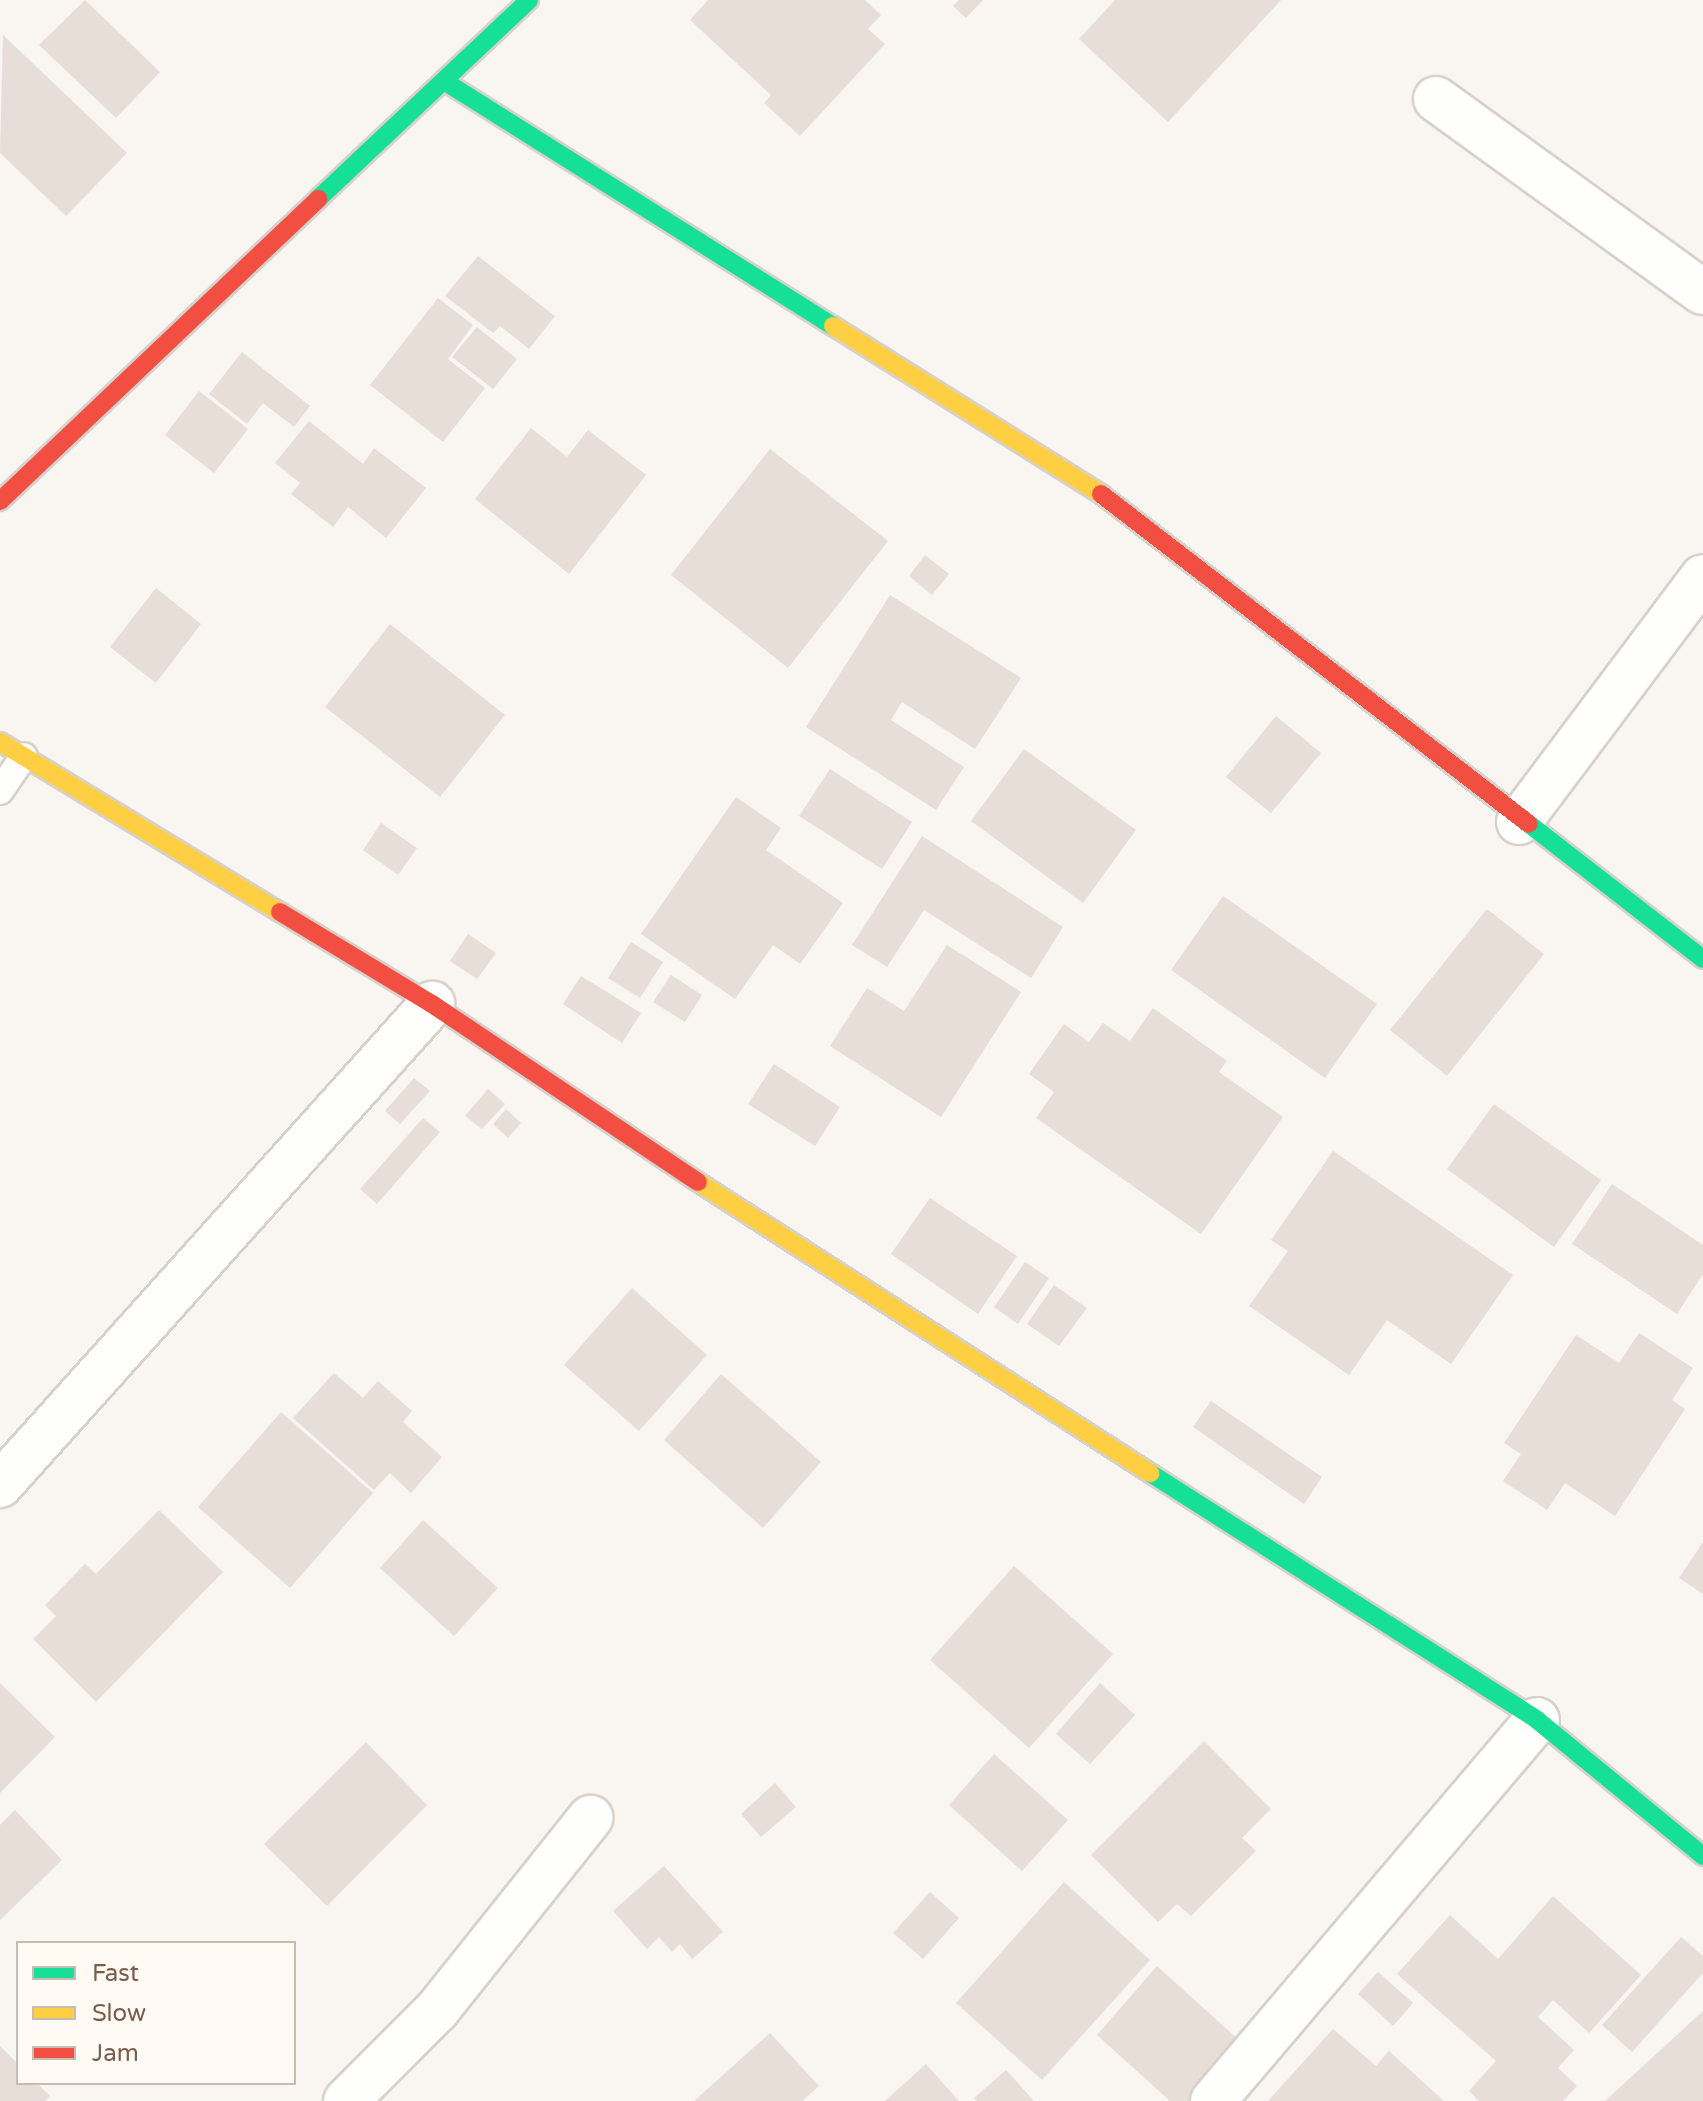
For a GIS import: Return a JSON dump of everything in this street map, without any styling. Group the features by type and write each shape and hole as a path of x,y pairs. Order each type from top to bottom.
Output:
{"street":[{"path":"0,501 447,83 529,0"},
{"path":"447,83 1113,502 1519,822 1703,959"},
{"path":"1436,99 1703,292"},
{"path":"1519,822 1703,577"},
{"path":"0,742 432,1004 803,1252 1537,1720 1703,1856"},
{"path":"0,1485 432,1004"},
{"path":"1213,2101 1537,1720"},
{"path":"346,2101 437,2010 590,1818"}],"lane":[{"path":"0,791 24,756"}],"building":[{"path":"85,0 160,72 116,118 39,45"},
{"path":"708,0 865,0 881,15 868,29 885,44 800,136 764,103 771,95 690,20"},
{"path":"959,0 983,0 966,18 953,6"},
{"path":"1115,0 1281,0 1168,122 1079,39"},
{"path":"3,35 127,153 66,216 0,153"},
{"path":"478,256 555,316 529,349 500,326 493,333 445,296"},
{"path":"438,298 473,325 448,359 485,388 443,442 370,385"},
{"path":"477,327 517,359 493,389 452,357"},
{"path":"242,352 310,406 294,427 263,403 247,424 209,394"},
{"path":"199,391 248,429 214,473 165,435"},
{"path":"309,421 363,464 374,448 426,488 386,538 348,507 333,527 291,494 300,483 275,463"},
{"path":"531,428 567,457 588,430 646,475 569,574 475,499"},
{"path":"770,449 888,541 788,668 671,575"},
{"path":"925,555 949,574 932,595 909,576"},
{"path":"156,588 201,624 156,683 110,647"},
{"path":"890,595 1021,678 975,749 902,702 891,720 964,767 936,810 806,727"},
{"path":"390,624 505,715 440,797 325,707"},
{"path":"1276,716 1321,753 1271,813 1226,777"},
{"path":"1024,749 1136,830 1083,903 971,821"},
{"path":"830,769 912,822 882,869 799,816"},
{"path":"736,797 781,828 766,850 843,903 800,964 773,945 735,999 641,934"},
{"path":"381,823 417,848 398,875 363,850"},
{"path":"922,836 1063,927 1031,978 924,910 887,967 852,945"},
{"path":"1223,896 1377,1004 1325,1078 1171,970"},
{"path":"1487,909 1544,954 1447,1076 1390,1030"},
{"path":"468,934 496,953 477,979 450,961"},
{"path":"631,942 663,962 640,998 608,978"},
{"path":"947,945 1021,992 941,1117 830,1046 867,988 904,1011"},
{"path":"671,975 702,995 685,1022 653,1002"},
{"path":"581,976 641,1013 622,1043 563,1004"},
{"path":"1153,1008 1227,1061 1219,1072 1283,1117 1201,1234 1036,1118 1054,1092 1029,1074 1064,1024 1089,1042 1103,1023 1130,1041"},
{"path":"774,1064 840,1107 815,1146 748,1104"},
{"path":"414,1078 430,1091 400,1124 385,1111"},
{"path":"488,1089 505,1104 482,1129 465,1116"},
{"path":"1494,1104 1601,1180 1554,1247 1447,1169"},
{"path":"506,1109 521,1123 508,1138 493,1124"},
{"path":"423,1118 440,1132 377,1204 360,1189"},
{"path":"1333,1151 1513,1275 1451,1364 1387,1320 1349,1375 1249,1306 1288,1251 1271,1240"},
{"path":"1612,1184 1703,1245 1703,1274 1677,1314 1572,1244"},
{"path":"930,1198 1017,1256 978,1314 891,1254"},
{"path":"1025,1262 1049,1278 1018,1324 994,1307"},
{"path":"1054,1285 1087,1308 1059,1346 1027,1324"},
{"path":"632,1288 707,1355 639,1431 564,1365"},
{"path":"1639,1333 1693,1368 1672,1400 1685,1409 1615,1516 1565,1483 1547,1510 1503,1481 1521,1454 1504,1443 1576,1335 1619,1363"},
{"path":"334,1373 363,1398 378,1381 412,1411 403,1422 442,1457 411,1493 390,1473 374,1490 293,1418"},
{"path":"721,1374 821,1462 763,1528 664,1440"},
{"path":"1211,1401 1322,1477 1304,1504 1193,1427"},
{"path":"281,1412 373,1493 290,1588 198,1507"},
{"path":"159,1510 223,1572 96,1702 33,1639 56,1616 45,1605 85,1564 96,1574"},
{"path":"423,1520 498,1588 454,1636 380,1568"},
{"path":"1703,1542 1703,1594 1679,1578"},
{"path":"1014,1566 1113,1654 1029,1748 930,1660"},
{"path":"0,1683 55,1737 0,1793"},
{"path":"1100,1683 1135,1715 1090,1764 1056,1734"},
{"path":"1204,1741 1271,1809 1242,1838 1256,1851 1191,1916 1177,1904 1158,1922 1091,1855"},
{"path":"366,1742 427,1805 327,1906 264,1844"},
{"path":"994,1754 1068,1820 1022,1871 949,1805"},
{"path":"775,1783 796,1807 761,1837 741,1814"},
{"path":"15,1810 62,1860 0,1920 0,1825"},
{"path":"664,1866 723,1932 692,1959 680,1944 672,1952 659,1937 647,1949 613,1911"},
{"path":"1064,1882 1150,1960 1042,2080 956,2003"},
{"path":"930,1892 959,1918 923,1959 893,1933"},
{"path":"1553,1896 1641,1975 1589,2033 1553,2000 1538,2017 1574,2050 1558,2068 1577,2086 1563,2101 1479,2101 1469,2091 1496,2061 1397,1974 1450,1915 1498,1959"},
{"path":"1681,1937 1703,1956 1703,1973 1632,2052 1602,2025"},
{"path":"1157,1966 1240,2041 1188,2101 1170,2101 1097,2035"},
{"path":"1378,1972 1413,2003 1393,2026 1358,1994"},
{"path":"1703,2011 1703,2101 1605,2101"},
{"path":"1333,2029 1376,2066 1389,2051 1444,2101 1268,2101"},
{"path":"770,2033 819,2086 802,2101 694,2101"},
{"path":"0,2046 16,2062 16,2085 39,2085 50,2096 45,2101 0,2101"},
{"path":"926,2064 959,2101 885,2101"},
{"path":"1006,2070 1034,2101 977,2101 974,2098"}],"traffic: fast":[{"path":"318,199 529,0"},
{"path":"447,83 833,326"},
{"path":"1529,824 1703,959"},
{"path":"1150,1473 1537,1720 1703,1856"}],"traffic: slow":[{"path":"833,326 1101,494"},
{"path":"0,742 280,912"},
{"path":"698,1182 1150,1473"}],"traffic: jam":[{"path":"0,501 318,199"},
{"path":"1101,494 1529,824"},
{"path":"280,912 432,1004 698,1182"}]}
